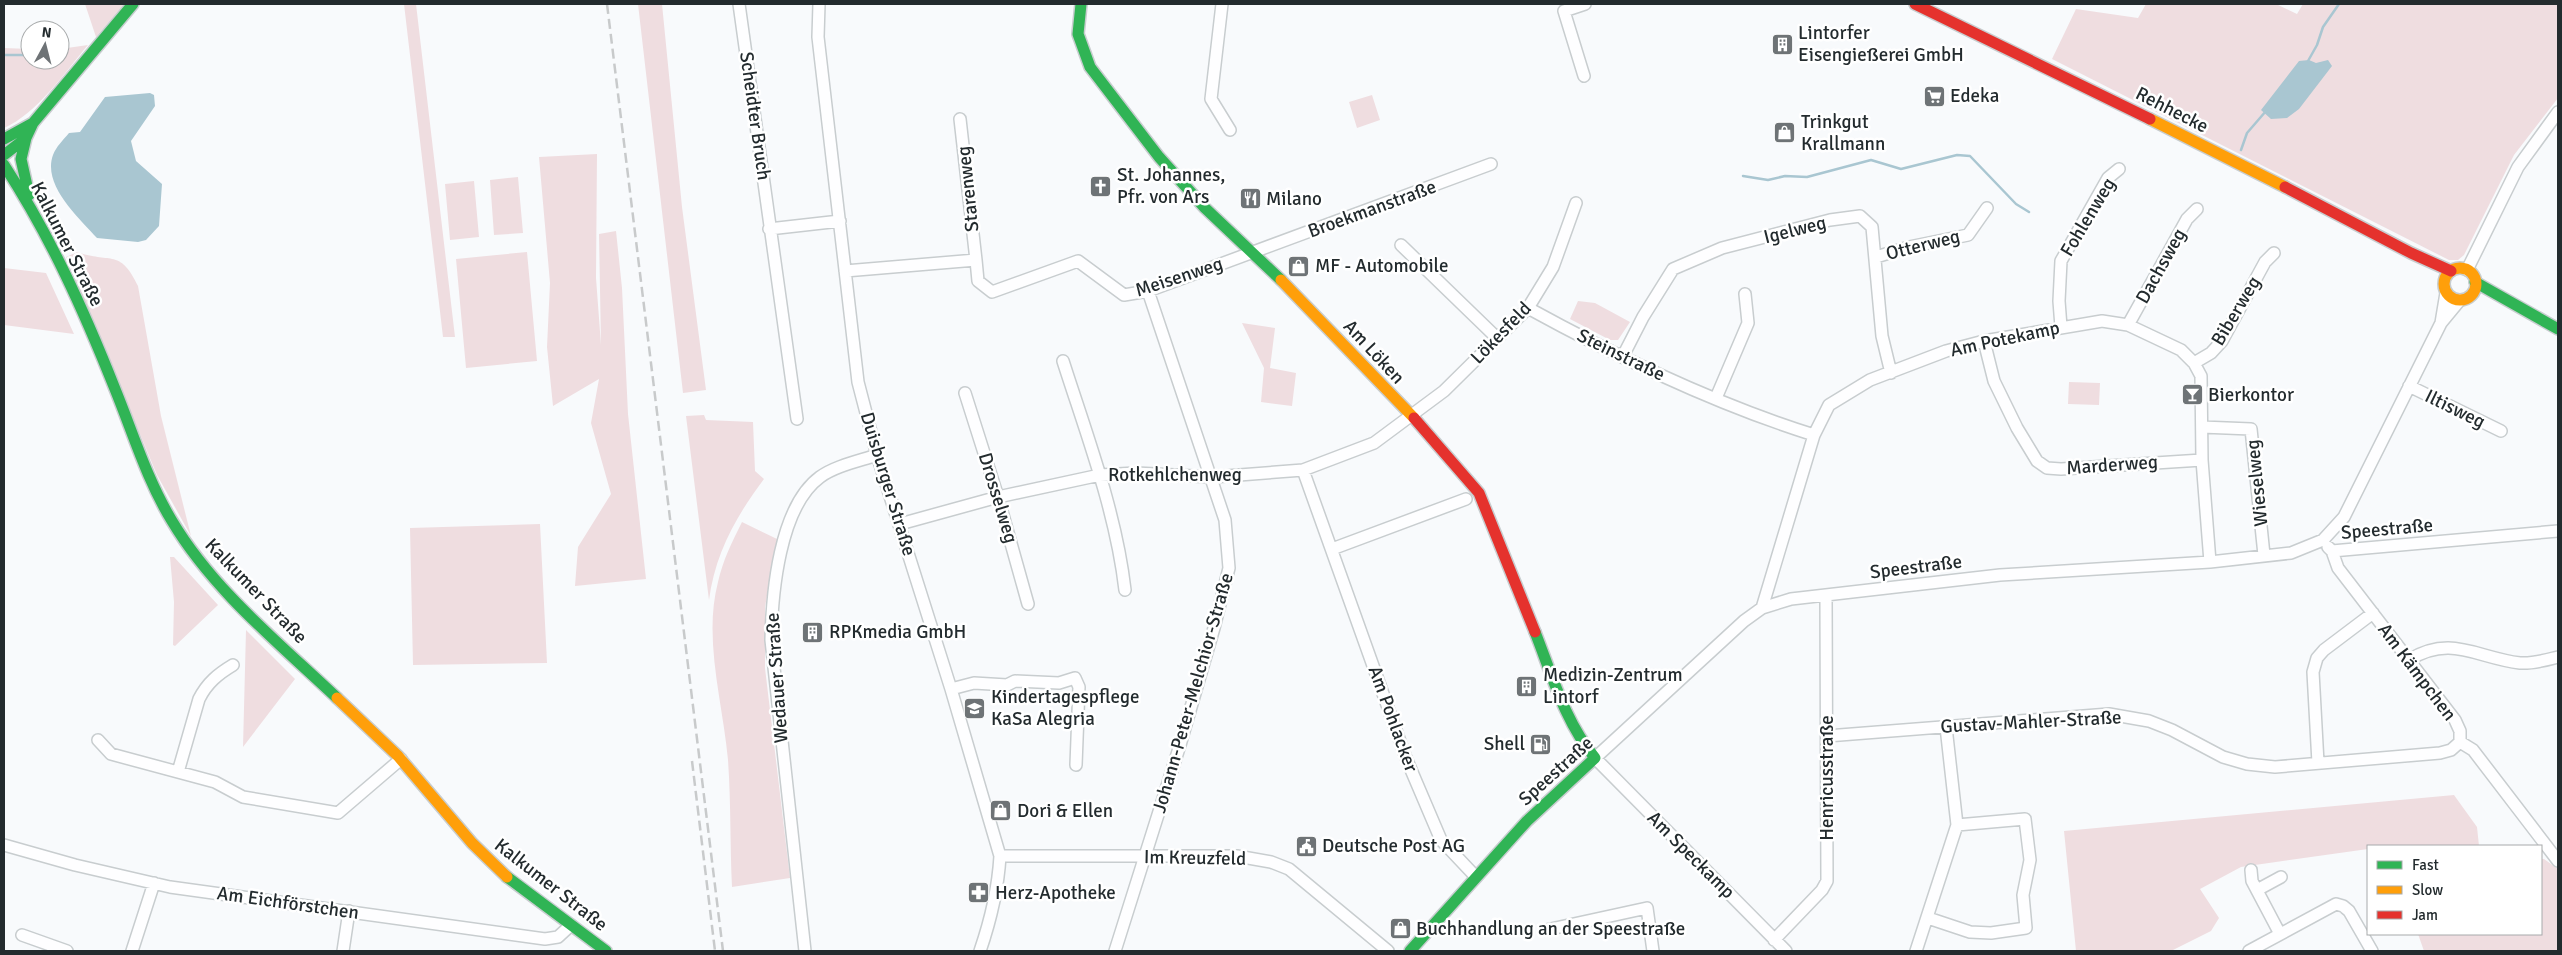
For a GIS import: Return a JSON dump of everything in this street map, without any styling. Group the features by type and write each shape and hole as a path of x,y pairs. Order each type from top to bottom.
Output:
{"street":[{"path":"32,208 22,169 22,149 33,123 133,4"},
{"name":"Scheidter Bruch","path":"739,4 756,113 769,229 797,419"},
{"name":"Duisburger Straße","path":"819,4 818,37 858,382 877,455 951,689 1000,856 999,884 994,910 980,951"},
{"name":"Am Löken","path":"1079,4 1078,34 1082,50 1091,69 1159,157 1251,254 1297,296 1412,416 1479,493 1565,708 1581,741 1595,758"},
{"path":"1223,4 1211,99 1230,130"},
{"path":"1584,76 1564,11 1586,4"},
{"name":"Rehhecke","path":"1915,4 2235,161 2411,253 2448,275"},
{"path":"2322,540 2344,517 2441,323 2448,275 2467,270 2518,166 2558,112"},
{"name":"Starenweg","path":"960,119 976,260"},
{"path":"4,139 33,123"},
{"path":"4,155 26,138"},
{"name":"Broekmanstraße","path":"1251,254 1491,164"},
{"name":"Kalkumer Straße","path":"4,165 32,208 97,343 162,503 180,533 208,571 401,759 479,851 507,877 606,951"},
{"name":"Fohlenweg","path":"2061,327 2059,301 2061,261 2108,178 2119,169"},
{"name":"Lökesfeld","path":"1412,416 1444,391 1528,308 1553,267 1576,203"},
{"name":"Otterweg","path":"1876,258 1909,247 1968,235 1987,208"},
{"name":"Dachsweg","path":"2128,325 2187,219 2197,209"},
{"name":"Igelweg","path":"1623,356 1643,317 1673,269 1722,248 1830,220 1860,216 1872,227 1882,336 1892,373"},
{"path":"769,229 840,221"},
{"path":"1401,244 1497,338"},
{"name":"Biberweg","path":"2194,363 2211,353 2222,341 2265,262 2274,253"},
{"name":"Meisenweg","path":"976,260 978,281 992,292 1078,260 1124,295 1148,291 1251,254"},
{"path":"845,271 976,260"},
{"path":"2467,270 2475,282 2558,329"},
{"path":"2441,323 2466,298 2475,282"},
{"name":"Johann-Peter-Melchior-Straße","path":"1115,951 1214,628 1229,568 1226,520 1213,477 1148,291"},
{"path":"2446,292 2450,297 2512,304"},
{"path":"1716,398 1748,323 1745,294"},
{"name":"Steinstraße","path":"1528,308 1582,338 1681,385 1780,424 1814,435"},
{"name":"Am Potekamp","path":"1762,608 1814,435 1829,405 1870,380 1946,351 1984,341 2102,321 2128,325 2181,350 2194,363"},
{"name":"Marderweg","path":"1984,341 1994,381 2017,428 2037,461 2047,468 2061,469 2202,460"},
{"path":"1063,361 1100,475 1121,556 1125,590"},
{"path":"2194,363 2201,376 2202,460 2210,562"},
{"name":"Iltisweg","path":"2409,386 2501,431"},
{"name":"Drosselweg","path":"966,393 1028,604"},
{"name":"Rotkehlchenweg","path":"900,524 998,497 1100,475 1152,473 1213,477 1303,470 1374,443 1412,416"},
{"name":"Wieselweg","path":"2202,427 2251,429 2264,555"},
{"name":"Wedauer Straße","path":"805,951 771,640 772,600 787,530 806,492 820,477 839,468 877,455"},
{"name":"Am Pohlacker","path":"1303,470 1406,758 1441,840 1476,878"},
{"path":"1332,549 1466,499"},
{"name":"Speestraße","path":"1414,949 1526,822 1744,621 1762,608 1792,599 2000,575 2210,562 2291,553 2322,540 2332,551 2558,531"},
{"name":"Am Kämpchen","path":"2332,551 2338,568 2455,720 2460,732 2460,742 2473,750 2558,861"},
{"name":"Henricusstraße","path":"1774,940 1822,890 1827,881 1825,803 1827,736 1826,596"},
{"path":"2318,763 2313,672 2317,658 2373,613"},
{"path":"2409,660 2422,652 2458,647 2522,663 2558,657"},
{"path":"178,772 199,699 218,674 233,665"},
{"path":"951,689 974,683 1007,685 1015,681 1059,683 1075,678 1079,687 1076,765"},
{"name":"Gustav-Mahler-Straße","path":"1827,736 2109,714 2128,716 2172,730 2223,757 2247,764 2275,766 2440,753 2451,750 2460,742"},
{"path":"1916,951 1957,825 1946,727"},
{"path":"98,740 111,754 215,782 243,797 338,813 401,759"},
{"name":"Am Speckamp","path":"1595,758 1786,951"},
{"path":"1928,918 1970,932 1990,933 2026,928 2023,894 2030,860 2025,818 1957,825"},
{"name":"Am Eichförstchen","path":"4,845 154,883 545,939 558,937 571,925"},
{"name":"Im Kreuzfeld","path":"1000,856 1237,856 1271,862 1289,869 1388,951"},
{"path":"2251,870 2252,880 2280,934"},
{"path":"2257,890 2281,877"},
{"path":"132,951 154,883"},
{"path":"2256,950 2280,934 2336,904 2343,906 2349,911 2372,951"},
{"path":"1546,930 1647,908 1653,951"},
{"path":"343,951 349,911"},
{"path":"22,936 67,951"}],"shaded area":[{"path":"85,4 124,4 96,37"},
{"path":"404,4 416,4 455,337 443,337"},
{"path":"638,4 662,4 682,207 706,390 683,393"},
{"path":"2146,4 2276,4 2297,14 2303,4 2558,4 2558,98 2514,155 2464,255 2458,260 2449,260 2052,59 2076,9 2138,18"},
{"path":"88,45 70,67 70,48"},
{"path":"4,48 20,49 20,70 67,70 28,113 4,128"},
{"path":"1372,95 1380,120 1357,128 1349,102"},
{"path":"597,154 596,278 601,345 599,234 616,231 622,288 628,414 646,579 575,586 578,547 611,494 591,423 599,379 553,406 547,347 550,283 539,157"},
{"path":"518,177 523,233 494,235 490,180"},
{"path":"474,181 479,237 450,240 445,184"},
{"path":"77,252 114,259 120,262 132,274 138,286 161,416 191,536 157,475 66,257"},
{"path":"527,252 537,361 466,368 456,259"},
{"path":"4,268 46,273 74,334 4,325"},
{"path":"1578,301 1595,303 1630,322 1618,340 1610,340 1570,319"},
{"path":"1242,323 1275,328 1270,368 1296,373 1292,406 1261,402 1264,368"},
{"path":"2069,382 2100,383 2099,405 2068,404"},
{"path":"704,415 706,420 753,422 755,471 764,479 744,507 728,536 716,567 709,600 686,416"},
{"path":"742,522 777,539 765,607 765,668 790,878 732,887 728,760 713,648 713,626 714,604 720,574 728,551"},
{"path":"540,524 547,663 413,665 410,528"},
{"path":"170,557 174,557 218,605 175,646 173,645 174,602"},
{"path":"246,630 295,679 243,747"},
{"path":"2454,795 2477,827 2479,845 2367,845 2367,849 2241,867 2200,889 2219,918 2211,931 2171,951 2076,951 2064,831"},
{"path":"2542,859 2558,869 2558,951 2424,951 2418,935 2542,935"}],"water":[{"path":"2309,60 2316,63 2328,60 2332,66 2299,109 2287,118 2271,119 2261,110 2299,61"},
{"path":"150,93 154,95 155,106 131,141 136,161 162,184 159,226 146,240 138,242 97,238 72,211 57,189 51,166 53,155 69,133 80,132 105,97"}],"waterway":[{"path":"2308,61 2317,45 2323,27 2339,4"},
{"path":"4,55 20,55"},
{"path":"2241,150 2247,133 2266,111"},
{"path":"1743,176 1768,180 1785,176 1807,177 1871,160 1901,169 1957,155 1970,156 2016,204 2029,212"}],"railway":[{"path":"607,4 723,951"},
{"path":"692,761 715,951"}],"traffic: fast":[{"path":"4,155 26,138 33,123 133,4"},
{"path":"1081,4 1078,34 1090,67 1159,157 1205,208 1281,280"},
{"path":"4,139 33,123"},
{"path":"26,138 21,159 29,195"},
{"path":"4,165 21,192 65,274 103,360 148,473 172,521 188,546 227,593 337,698"},
{"path":"2475,282 2558,329"},
{"path":"1410,951 1527,821 1595,758 1567,714 1535,632"},
{"path":"507,877 606,951"}],"traffic: slow":[{"path":"2150,119 2285,187"},
{"path":"2460,268 2471,273 2476,284 2471,295 2460,300 2449,295 2444,284 2449,273 2460,268"},
{"path":"1281,280 1414,418"},
{"path":"337,698 398,756 472,843 507,877"}],"traffic: jam":[{"path":"1915,4 2150,119"},
{"path":"2285,187 2411,253 2451,271"},
{"path":"1414,418 1479,493 1535,632"}],"place":[{"name":"Lintorfer Eisengießerei GmbH","path":"1782,44"},
{"name":"Edeka","path":"1934,96"},
{"name":"Trinkgut Krallmann","path":"1785,133"},
{"name":"St. Johannes, Pfr. von Ars","path":"1101,186"},
{"name":"Milano","path":"1250,199"},
{"name":"MF - Automobile","path":"1299,266"},
{"name":"Bierkontor","path":"2192,395"},
{"name":"RPKmedia GmbH","path":"813,632"},
{"name":"Medizin-Zentrum Lintorf","path":"1527,686"},
{"name":"Kindertagespflege KaSa Alegria","path":"975,708"},
{"name":"Shell","path":"1541,744"},
{"name":"Dori & Ellen","path":"1001,811"},
{"name":"Deutsche Post AG","path":"1306,846"},
{"name":"Herz-Apotheke","path":"979,893"},
{"name":"Buchhandlung an der Speestraße","path":"1400,929"}]}
